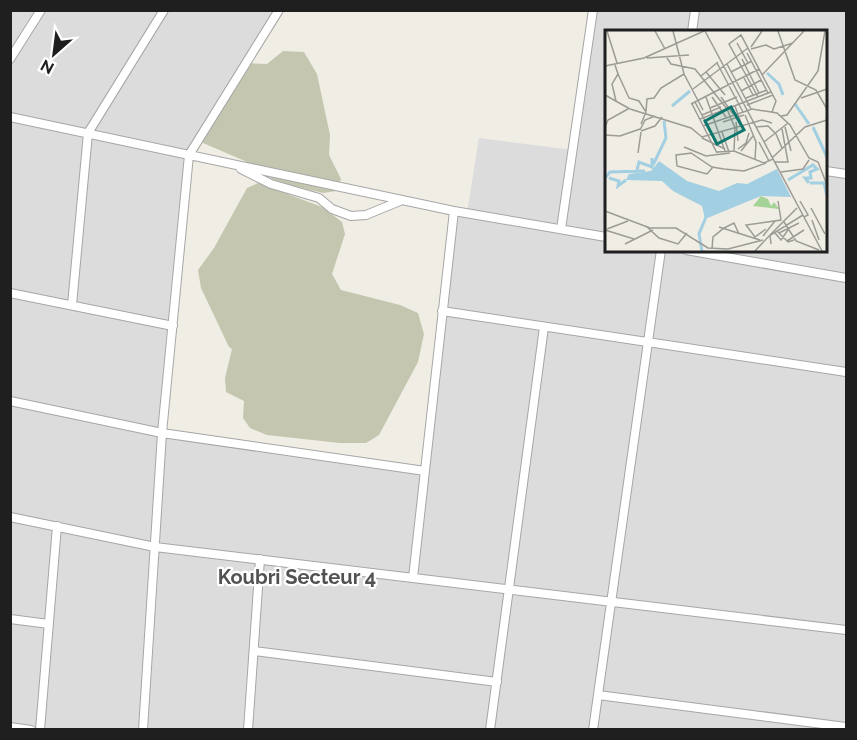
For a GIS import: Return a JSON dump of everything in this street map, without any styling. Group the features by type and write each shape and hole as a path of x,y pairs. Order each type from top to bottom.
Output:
{"street":[{"path":"10,58 41,10"},
{"path":"72,305 87,133 164,10"},
{"path":"143,729 162,433 189,155 279,10"},
{"path":"561,229 593,10"},
{"path":"692,30 695,10"},
{"path":"10,117 454,211 605,237"},
{"path":"230,164 271,184 319,198 332,209 351,216 366,214 402,200"},
{"path":"827,171 846,174"},
{"path":"413,578 454,211"},
{"path":"593,729 661,252"},
{"path":"697,252 846,278"},
{"path":"10,293 173,326"},
{"path":"442,311 846,372"},
{"path":"490,729 544,327"},
{"path":"10,401 162,433 425,471"},
{"path":"10,517 155,547 846,630"},
{"path":"40,729 57,526"},
{"path":"248,729 260,559"},
{"path":"10,619 49,624"},
{"path":"254,651 497,682"},
{"path":"598,695 846,728 846,716"},
{"path":"10,727 31,729"}],"shaded area":[{"path":"10,11 279,11 189,155 163,432 424,471 454,211 467,213 479,138 573,150 593,11 846,11 846,729 11,729"},
{"path":"283,51 304,52 317,74 330,135 329,155 341,179 336,191 323,193 277,182 245,161 203,143 201,136 246,63 267,64"},
{"path":"258,183 322,207 342,222 345,234 332,274 341,290 400,305 418,313 424,334 418,362 379,435 366,443 340,443 267,435 250,428 243,418 244,401 226,392 225,378 232,349 201,288 198,270 214,248 247,188"}],"district":[{"name":"Koubri Secteur 4","path":"297,577"}]}
